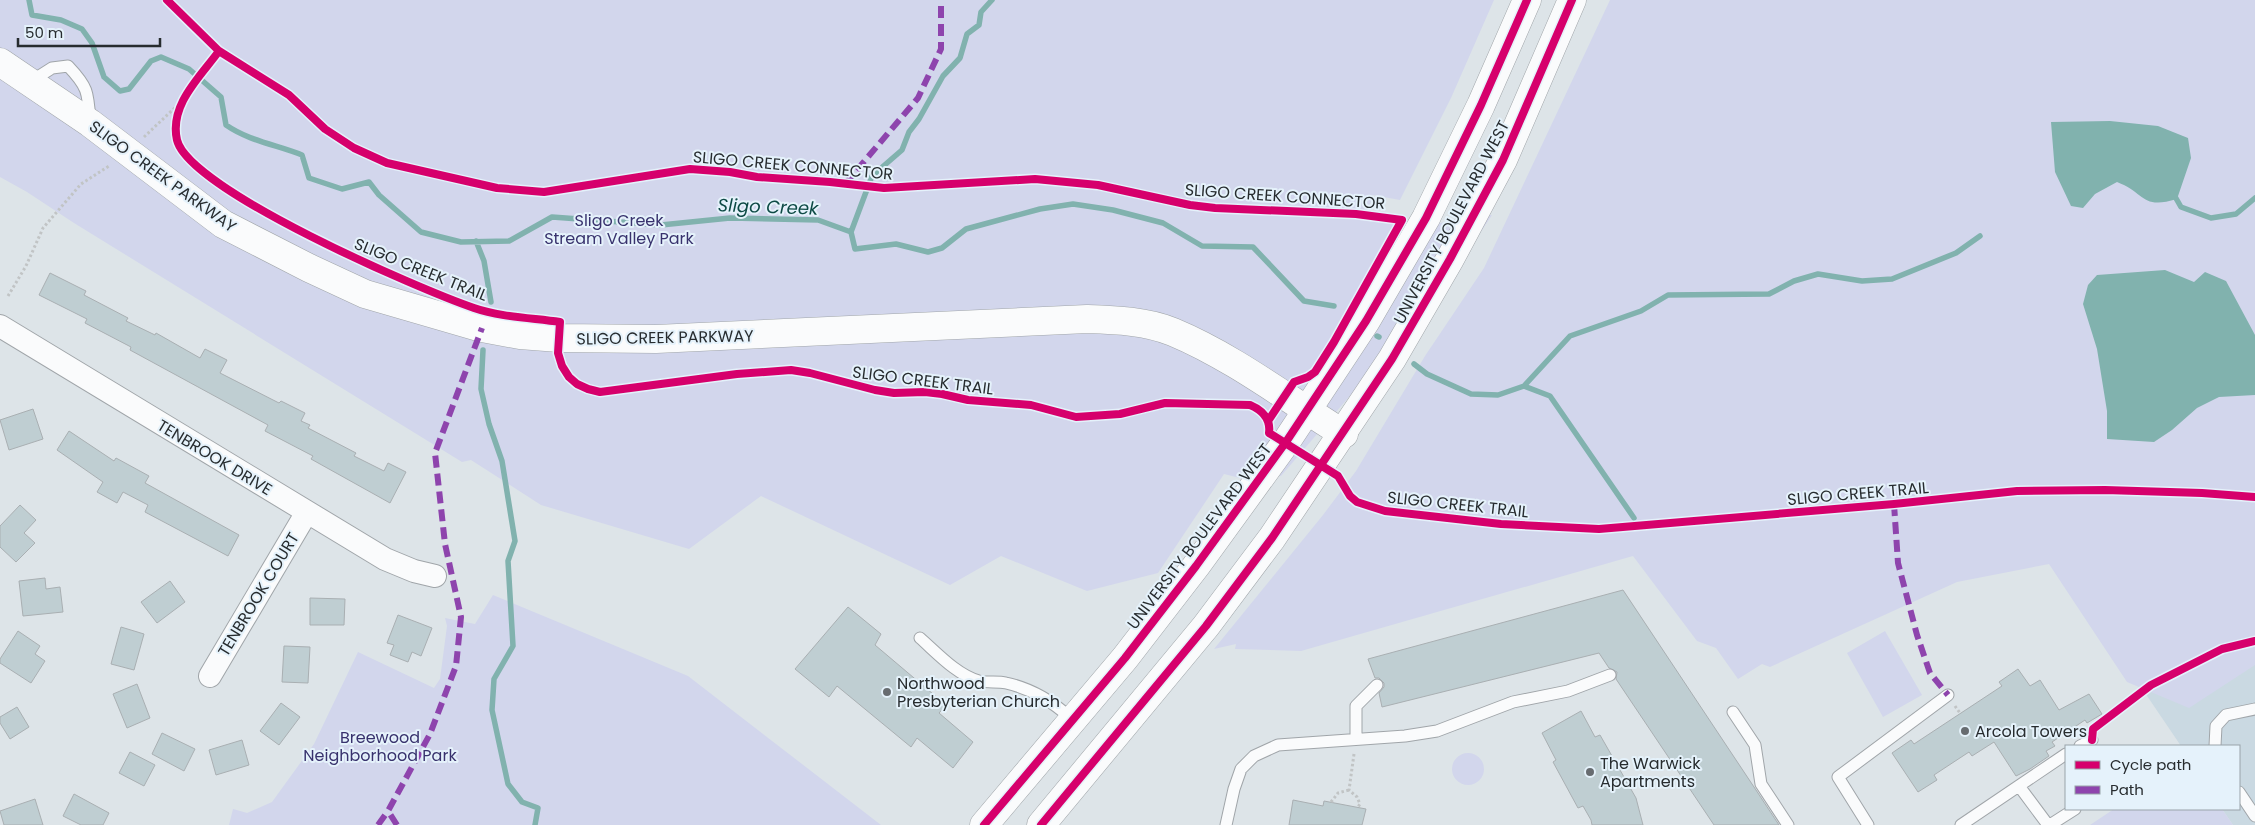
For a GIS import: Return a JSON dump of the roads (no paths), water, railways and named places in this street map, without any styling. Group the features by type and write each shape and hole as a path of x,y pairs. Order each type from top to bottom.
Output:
{"main road":[{"name":"UNIVERSITY BOULEVARD WEST","path":"984,825 1126,658 1258,482 1307,411 1366,321 1426,218 1481,105 1527,0"},
{"name":"UNIVERSITY BOULEVARD WEST","path":"1041,825 1206,626 1272,538 1344,434 1392,359 1450,260 1503,160 1572,0"},
{"name":"SLIGO CREEK PARKWAY","path":"0,62 90,123 223,224 365,294 482,328 520,336 656,339 1087,319 1126,320 1172,332 1222,356 1344,434"}],"street":[{"name":"TENBROOK DRIVE","path":"1,328 385,559 414,571 435,576"},
{"name":"TENBROOK COURT","path":"210,676 307,512"}],"lane":[{"path":"29,83 52,68 68,66 84,82 89,102 90,123"},
{"path":"920,638 960,672 979,681 1005,683 1034,692 1060,708 1073,720"},
{"path":"1226,825 1234,789 1242,769 1254,756 1278,745 1405,736 1437,731 1512,702 1568,691 1610,675"},
{"path":"1356,738 1356,706 1377,685"},
{"path":"1868,825 1838,777 1948,695"},
{"path":"2215,745 2216,726 2226,715 2255,709"},
{"path":"1733,712 1755,745 1761,784 1788,825"},
{"path":"2082,745 2092,740"},
{"path":"1961,825 2065,757"},
{"path":"2018,786 2049,825 2073,810"},
{"path":"2240,794 2255,816"}],"waterway":[{"name":"Sligo Creek","path":"29,0 32,15 61,20 82,29 92,43 104,77 120,91 129,89 151,61 161,57 189,69 221,97 226,125 254,139 302,155 309,178 342,189 369,182 379,195 421,232 461,242 509,241 552,217 661,225 730,218 818,220 851,232 855,249 896,244 928,252 942,248 966,229 1040,209 1073,204 1113,210 1163,223 1202,246 1253,247 1304,301 1334,306"},
{"path":"851,232 872,176 902,150 909,132 919,119 943,76 960,58 967,34 979,25 981,12 992,0"},
{"name":"Sligo Creek","path":"2173,193 2181,207 2211,218 2236,214 2255,198"},
{"name":"Sligo Creek","path":"1414,364 1427,374 1471,394 1498,395 1524,386 1570,336 1641,311 1668,295 1769,294 1794,281 1818,274 1862,281 1892,279 1956,253 1980,236"},
{"path":"476,241 484,261 491,302"},
{"path":"483,350 481,389 489,424 502,461 515,541 508,561 513,646 494,679 492,710 508,784 522,802 538,808 535,825"},
{"path":"1524,386 1550,396 1634,518"}],"place":[{"name":"Northwood Presbyterian Church","path":"887,692"},
{"name":"Arcola Towers","path":"1965,731"},
{"name":"The Warwick Apartments","path":"1590,772"}],"park label":[{"name":"Sligo Creek Stream Valley Park","path":"619,229"},
{"name":"Breewood Neighborhood Park","path":"380,746"}]}
